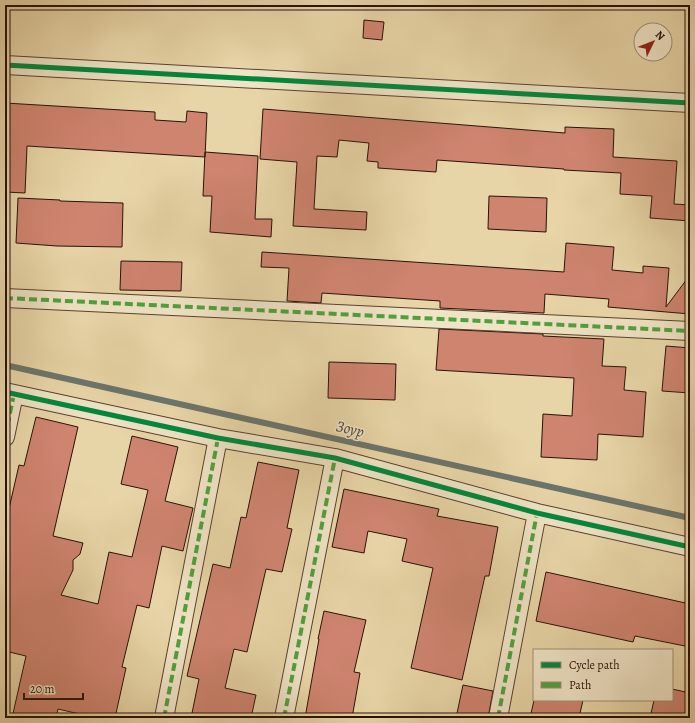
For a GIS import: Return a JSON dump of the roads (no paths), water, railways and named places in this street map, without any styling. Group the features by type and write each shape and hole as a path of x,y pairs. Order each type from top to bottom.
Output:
{"street":[{"path":"5,65 690,103"},
{"path":"5,298 690,331"},
{"path":"5,437 9,393 218,438 335,458 537,513 690,547"},
{"path":"164,718 218,438"},
{"path":"284,718 335,458"},
{"path":"498,718 537,513"}],"waterway":[{"name":"Зоур","path":"5,365 690,518"}]}
